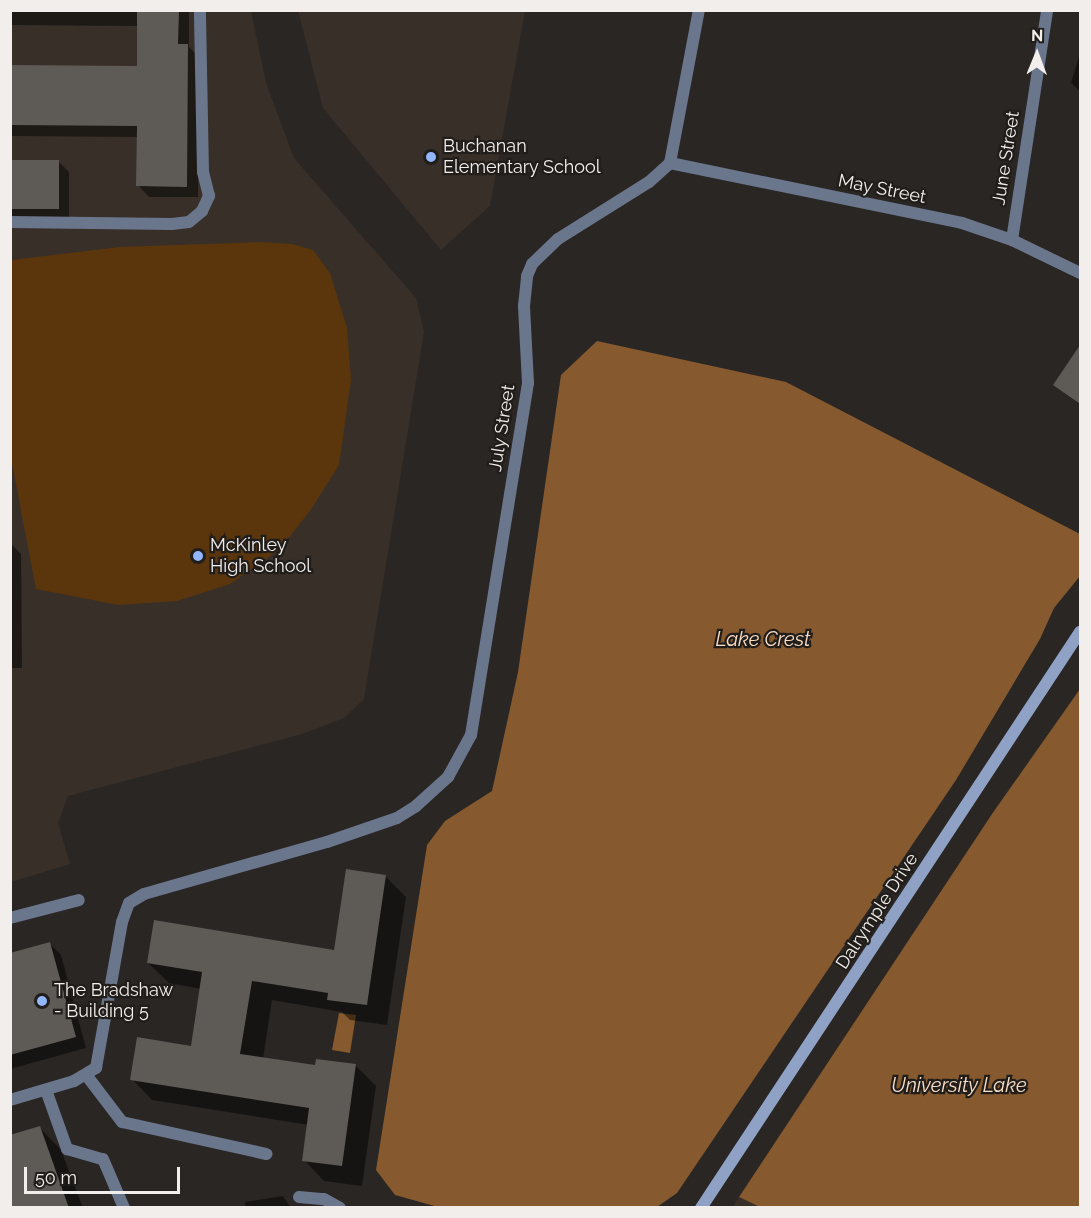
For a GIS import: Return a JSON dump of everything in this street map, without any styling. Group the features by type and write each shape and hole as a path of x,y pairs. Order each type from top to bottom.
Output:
{"street":[{"path":"10,222 172,224 189,222 202,211 209,196 202,172 200,10"},
{"path":"670,163 699,10"},
{"name":"June Street","path":"1012,240 1047,10"},
{"name":"May Street","path":"670,163 937,217 1012,240 1080,273"},
{"name":"July Street","path":"87,1076 96,1068 101,1056 122,922 129,903 144,894 327,842 397,818 436,791 459,761 476,714 528,383 524,306 527,276 532,264 558,239 649,182 670,163"},
{"name":"Dalrymple Drive","path":"701,1208 1080,632"},
{"path":"10,918 79,900"},
{"path":"10,1100 87,1076 122,1122 267,1154"},
{"path":"46,1090 67,1149 103,1159 124,1208"},
{"path":"299,1197 324,1199 340,1208"}],"shaded area":[{"name":"McKinley High School","path":"11,11 251,11 266,83 294,158 416,298 424,332 364,699 344,718 302,734 68,796 58,823 70,864 11,882"},
{"name":"Buchanan Elementary School","path":"298,11 525,11 490,206 441,250 323,108"},
{"path":"260,242 292,244 313,250 330,273 347,328 351,380 339,465 310,511 279,550 230,584 177,601 118,605 36,589 11,458 11,260 120,247"},
{"path":"739,1197 762,1207 732,1207"}],"water":[{"name":"Lake Crest","path":"597,341 786,382 1080,534 1080,576 1054,608 1040,639 956,780 677,1193 657,1207 438,1207 395,1195 376,1170 427,845 445,821 492,791 518,672 561,375"},
{"name":"University Lake","path":"1080,689 1080,1207 762,1208 739,1197 992,814"},
{"path":"339,1013 356,1015 350,1053 332,1050"}],"building":[{"path":"137,10 179,10 178,44 188,44 187,187 136,186 137,126 10,125 10,65 137,66"},
{"path":"10,160 59,160 59,209 10,209"},
{"path":"1080,345 1080,404 1053,385"},
{"path":"346,869 386,875 367,1005 327,1000 328,993 252,981 240,1054 315,1065 316,1059 356,1064 342,1166 302,1161 309,1108 130,1080 137,1037 191,1046 202,972 147,963 154,920 334,950"},
{"name":"The Bradshaw - Building 5","path":"50,942 76,1037 10,1055 10,953"},
{"path":"40,1126 69,1208 10,1208 10,1135"}],"place":[{"name":"Buchanan Elementary School","path":"431,157"},
{"name":"McKinley High School","path":"198,556"},
{"name":"The Bradshaw - Building 5","path":"42,1001"}]}
